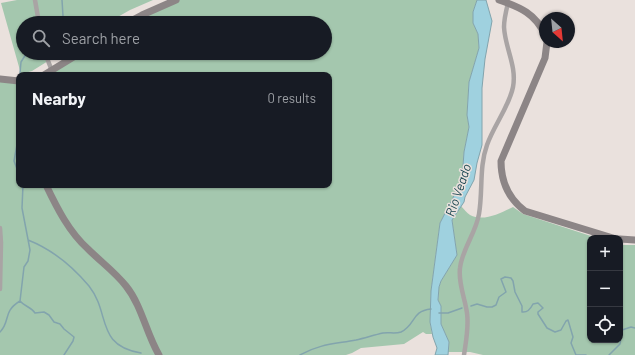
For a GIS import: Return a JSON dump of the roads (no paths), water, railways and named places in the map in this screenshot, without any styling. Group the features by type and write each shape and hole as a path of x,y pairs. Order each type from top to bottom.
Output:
{"main road":[{"path":"140,16 176,0"},
{"path":"503,1 531,15 539,24"},
{"path":"546,48 545,58 501,162 500,174 504,185 517,205 526,211 603,235"},
{"path":"52,71 69,60"},
{"path":"0,79 16,81"},
{"path":"47,188 57,208 79,240 118,276 134,298 154,347 159,355"},
{"path":"623,239 635,240"}],"street":[{"path":"35,0 38,16"},
{"path":"465,355 468,322 460,267 479,214 481,166 484,153 492,131 510,98 514,86 513,64 504,27 503,1"},
{"path":"48,60 52,71"},
{"path":"0,228 0,289"}],"water":[{"name":"Rio Veado","path":"477,0 486,0 492,21 485,59 482,88 482,145 474,180 464,202 452,220 457,255 441,281 438,300 441,306 441,324 449,342 448,355 435,355 437,348 430,322 431,291 440,223 462,180 464,152 469,127 467,115 469,82 479,48 478,34 473,23 473,12"}],"waterway":[{"path":"62,0 63,16"},
{"path":"20,72 22,60"},
{"path":"16,150 14,161 16,166"},
{"path":"23,188 22,208 30,250 28,261 24,267 20,301 32,309 35,313 44,312 49,315 54,322 60,324 74,337 64,355"},
{"path":"28,240 45,248 76,272 89,286 96,297 110,336 126,349 141,353"},
{"path":"471,306 477,304 492,307 496,305 499,297 506,292 501,279 505,277 511,278 515,292 522,306 522,312 528,311 533,304 538,303 543,308 538,312 538,314 547,328 555,332 561,330 568,320 573,337 571,343 576,355 586,355"},
{"path":"0,332 11,309 20,301"},
{"path":"439,313 448,313 462,308"},
{"path":"300,355 307,351 327,345 383,333 401,332 409,326 420,312 431,309"},
{"path":"609,355 620,344 622,330 631,327 635,328"}]}
